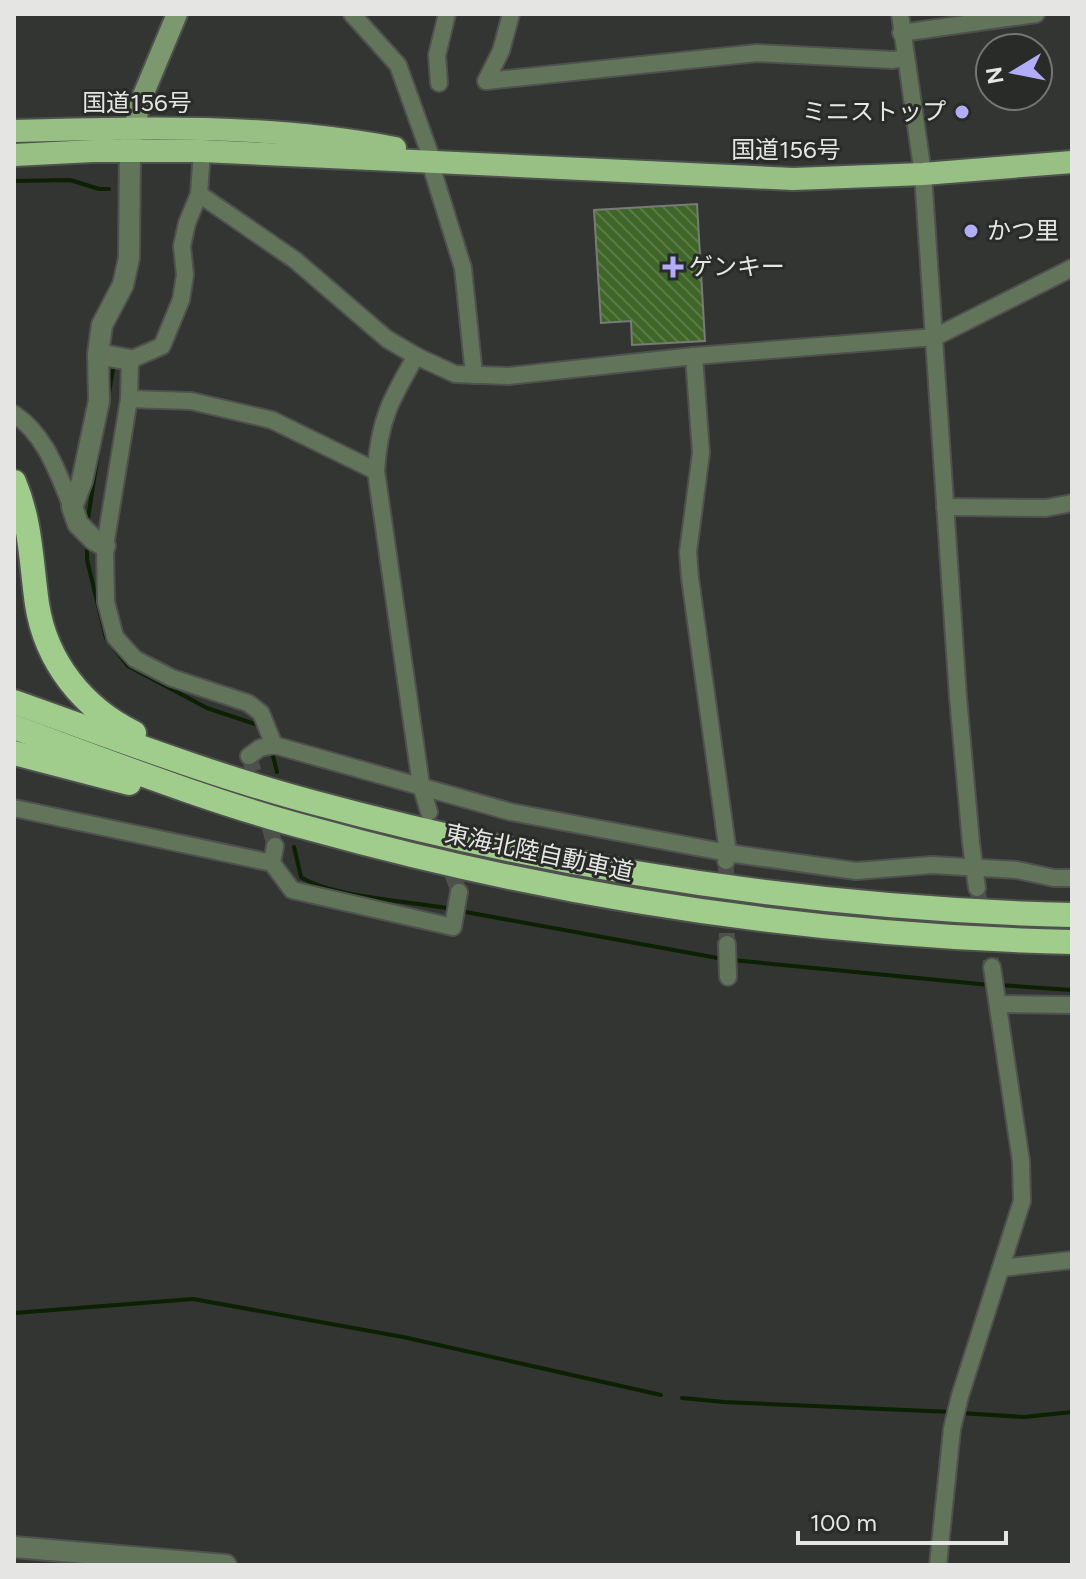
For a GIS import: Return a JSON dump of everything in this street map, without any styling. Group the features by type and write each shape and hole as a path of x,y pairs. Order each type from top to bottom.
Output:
{"highway":[{"name":"国道156号","path":"14,131 133,127 239,130 297,135 430,158 498,165 793,179 923,174 1072,162"},
{"name":"国道156号","path":"14,155 130,150 430,158"},
{"path":"14,482 30,533 37,607 45,635 63,672 88,704 114,723 148,740 428,822"},
{"name":"東海北陸自動車道","path":"14,702 195,766 310,802 428,822 557,859 798,895 916,907 1072,915"},
{"name":"東海北陸自動車道","path":"14,727 310,829 540,885 667,907 796,924 913,935 1072,942"},
{"path":"14,753 310,829"}],"main road":[{"path":"130,150 141,100 177,14"}],"street":[{"path":"352,14 398,65 430,158 463,268 474,375"},
{"path":"439,83 437,55 447,14"},
{"path":"511,14 501,51 486,81 757,53 904,58"},
{"path":"900,14 923,174 945,507 977,888"},
{"path":"901,33 1036,14"},
{"path":"72,507 82,481 99,401 98,354 102,325 123,285 129,258 130,150"},
{"path":"98,354 130,360 162,346 181,300 185,275 182,246 199,194 202,151"},
{"path":"199,194 295,260 387,339 455,374 508,376 694,356 935,337 1072,268"},
{"path":"416,356 390,399 378,435 376,471 428,822"},
{"path":"694,356 701,453 688,552 727,857"},
{"path":"130,360 129,399 105,546 106,602 115,637 135,659 172,678 248,703 261,713 265,748 421,785 511,812 727,857 856,871 932,865 1017,870 1054,878 1072,878"},
{"path":"129,399 191,401 272,420 376,471"},
{"path":"14,414 24,421 50,455 78,524 105,546"},
{"path":"945,507 1046,508 1072,503"},
{"path":"14,808 273,855 292,890 453,927 458,896"},
{"path":"728,947 728,973"},
{"path":"938,1565 952,1429 958,1403 1022,1201 1022,1175 992,969"},
{"path":"997,1002 1072,1005"},
{"path":"1001,1268 1072,1260"},
{"path":"14,1547 226,1565"}],"building":[{"path":"697,204 705,341 632,345 631,321 601,323 594,210"}],"waterway":[{"path":"14,181 70,180 109,189"},
{"path":"108,399 113,369"},
{"path":"87,525 99,447"},
{"path":"87,549 106,638 128,666 207,708 261,726"},
{"path":"271,748 277,772"},
{"path":"294,847 301,877 314,884 352,894 452,909"},
{"path":"460,911 723,959"},
{"path":"732,960 990,985"},
{"path":"999,985 1072,990"},
{"path":"14,1313 193,1299 403,1337 661,1395"},
{"path":"682,1398 951,1412"},
{"path":"960,1413 1024,1417 1072,1412"}],"tunnel":[{"path":"249,756 275,846"},
{"path":"435,828 459,892"},
{"path":"726,861 727,944"},
{"path":"977,888 992,967"}],"place":[{"name":"ミニストップ","path":"962,112"},
{"name":"かつ里","path":"971,231"},
{"name":"ゲンキー","path":"673,267"}]}
